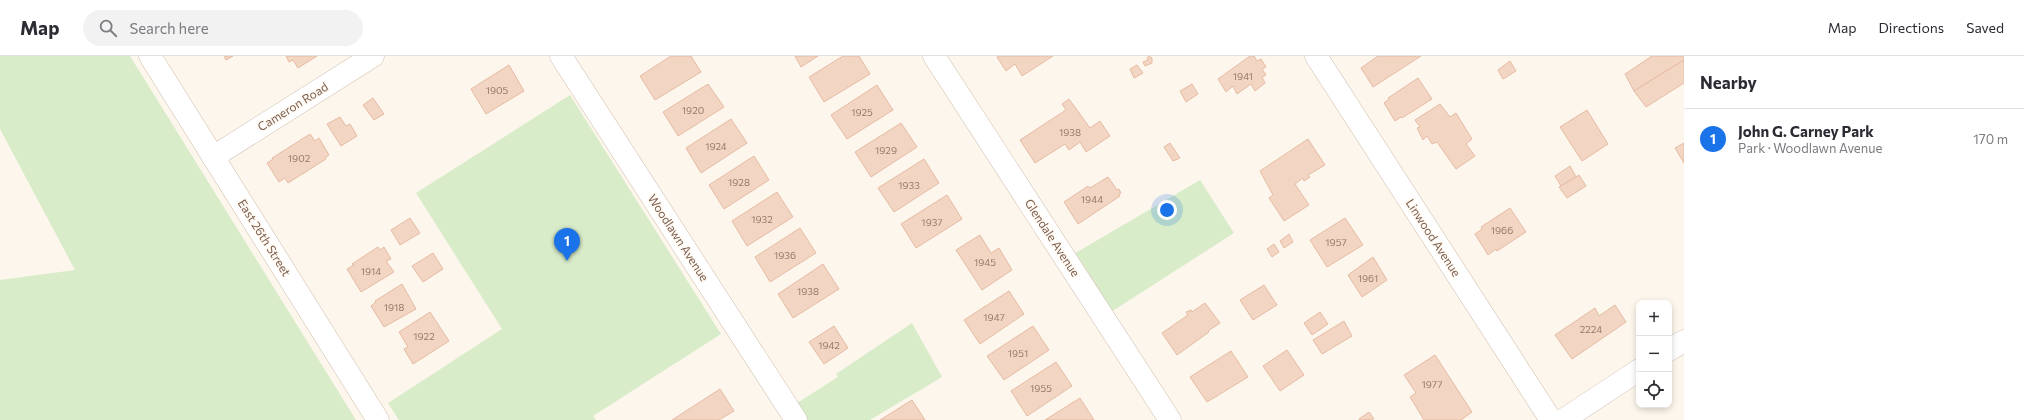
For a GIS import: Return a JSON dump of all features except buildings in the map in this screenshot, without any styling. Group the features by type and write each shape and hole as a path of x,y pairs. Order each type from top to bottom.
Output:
{"street":[{"name":"East 26th Street","path":"150,56 378,420"},
{"name":"Cameron Road","path":"213,157 373,56"},
{"name":"Woodlawn Avenue","path":"560,56 796,420"},
{"name":"Glendale Avenue","path":"934,56 1170,420"},
{"name":"Linwood Avenue","path":"1316,56 1550,420"},
{"path":"1672,348 1684,341"},
{"path":"1563,420 1636,372"}],"green space":[{"path":"0,56 130,56 356,420 0,420 0,280 75,270 0,129"},
{"path":"570,95 721,334 593,416 596,420 399,420 388,403 502,329 416,193"},
{"path":"1200,180 1234,233 1111,312 1072,255"},
{"path":"912,323 942,377 870,420 808,420 797,403 838,377 836,374"}],"place":[{"name":"John G. Carney Park","path":"567,261"}]}
